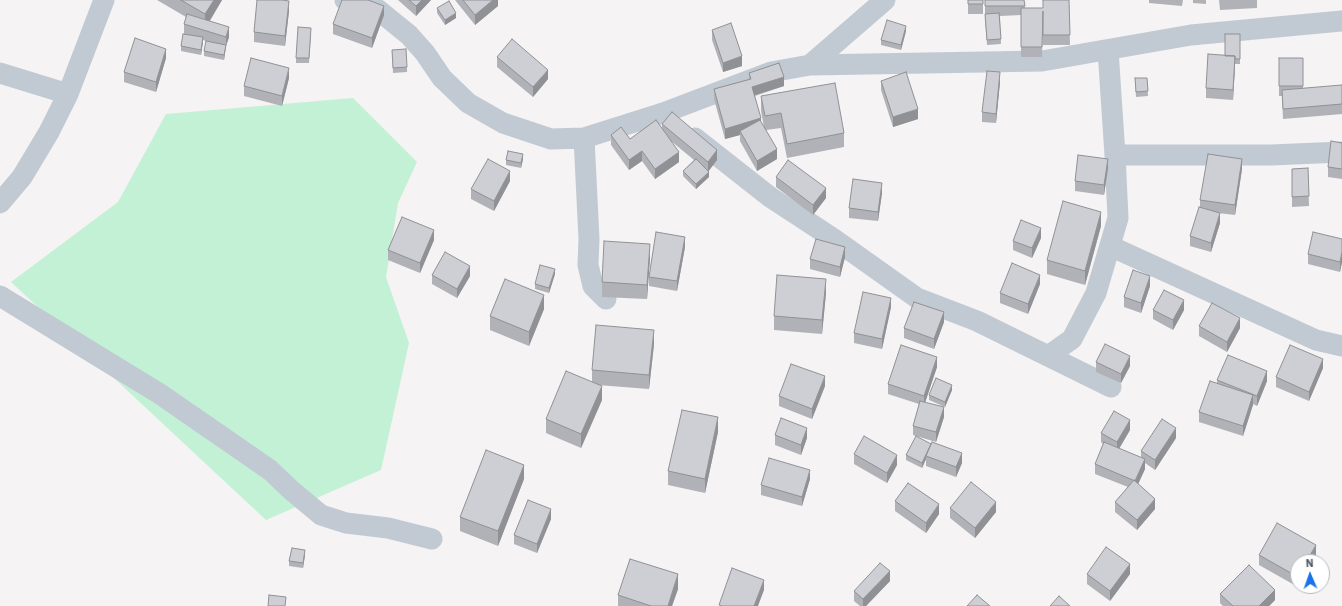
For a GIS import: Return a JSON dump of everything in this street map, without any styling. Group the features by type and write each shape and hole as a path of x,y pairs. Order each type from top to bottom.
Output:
{"street":[{"path":"0,203 22,177 49,132 68,94 104,0"},
{"path":"345,0 377,9 403,31 425,54 442,78 468,103 503,123 551,139 584,138 663,113 771,72 810,65 1042,61 1191,35 1342,21"},
{"path":"810,65 885,0"},
{"path":"1048,356 1072,339 1096,293 1118,218 1108,50"},
{"path":"0,73 68,94"},
{"path":"663,113 770,197 834,239 917,298 977,321 1111,387"},
{"path":"584,138 589,239 588,265 593,286 606,299"},
{"path":"1115,155 1271,155 1342,152"},
{"path":"1110,246 1316,340 1342,346"},
{"path":"0,296 160,394 270,470 321,515 346,523 388,528 432,539"}],"green space":[{"path":"353,98 417,162 398,203 386,277 409,343 381,470 266,520 11,282 118,202 166,114"}],"building":[{"path":"181,0 214,0 205,14"},
{"path":"257,0 289,1 285,36 254,32"},
{"path":"342,0 368,0 384,6 372,38 333,24"},
{"path":"409,0 422,0 416,6"},
{"path":"463,0 493,0 475,15"},
{"path":"968,0 983,0 983,4 968,4"},
{"path":"985,0 1024,0 1025,6 985,6"},
{"path":"1043,0 1069,0 1070,35 1043,35 1043,11 1042,47 1021,47 1021,8 1043,8"},
{"path":"449,1 456,13 445,20 437,8"},
{"path":"999,13 1001,39 987,40 985,14"},
{"path":"187,14 229,27 226,37 184,24"},
{"path":"887,20 906,26 901,45 881,40"},
{"path":"731,23 742,56 723,63 712,30"},
{"path":"298,27 311,28 309,58 296,58"},
{"path":"183,34 203,37 201,50 181,46"},
{"path":"1225,34 1240,34 1240,59 1235,59 1235,56 1225,56"},
{"path":"135,38 166,49 156,82 124,72"},
{"path":"512,39 548,70 533,87 497,57"},
{"path":"206,41 226,45 224,55 204,51"},
{"path":"406,49 407,67 393,68 392,50"},
{"path":"1208,54 1235,56 1233,90 1206,88"},
{"path":"251,58 289,68 282,96 244,86"},
{"path":"1279,58 1303,58 1303,86 1279,86"},
{"path":"779,63 784,77 752,87 761,118 725,129 714,89 751,79 749,73"},
{"path":"987,71 1000,72 996,114 982,112"},
{"path":"906,72 918,109 893,117 881,81"},
{"path":"1135,78 1147,78 1148,91 1136,92"},
{"path":"835,83 844,133 787,144 781,113 765,116 761,96"},
{"path":"1342,85 1342,104 1283,109 1282,90"},
{"path":"672,112 717,150 708,162 662,124"},
{"path":"656,120 679,152 655,169 642,151 629,160 611,135 621,127 630,139"},
{"path":"760,120 777,149 757,161 740,131"},
{"path":"1331,141 1342,143 1342,169 1328,167"},
{"path":"508,151 523,154 521,163 506,160"},
{"path":"1208,154 1242,159 1235,205 1200,200"},
{"path":"1078,155 1108,159 1104,185 1075,181"},
{"path":"488,159 510,171 494,201 471,189"},
{"path":"696,159 709,172 696,184 683,171"},
{"path":"788,160 826,188 813,205 776,177"},
{"path":"1308,168 1309,196 1292,197 1292,169"},
{"path":"853,179 882,183 878,212 849,208"},
{"path":"1063,201 1101,212 1085,271 1047,260"},
{"path":"1199,207 1220,213 1211,243 1190,236"},
{"path":"402,217 434,230 420,263 388,250"},
{"path":"1021,220 1041,228 1032,248 1013,241"},
{"path":"656,232 685,237 677,281 649,277"},
{"path":"1313,232 1342,239 1340,262 1308,254"},
{"path":"816,239 845,247 840,267 810,259"},
{"path":"604,241 650,244 647,285 602,282"},
{"path":"445,252 470,266 457,289 432,275"},
{"path":"1012,263 1040,275 1028,304 1000,293"},
{"path":"540,265 555,269 549,288 535,284"},
{"path":"1133,270 1150,276 1141,303 1124,297"},
{"path":"777,275 826,279 822,320 774,316"},
{"path":"505,279 544,295 529,332 490,316"},
{"path":"1164,290 1184,300 1173,320 1153,310"},
{"path":"863,292 891,298 882,339 854,333"},
{"path":"914,302 944,312 934,339 904,328"},
{"path":"1212,303 1240,318 1227,342 1199,326"},
{"path":"596,325 654,330 649,375 592,370"},
{"path":"1105,344 1130,356 1121,374 1096,362"},
{"path":"901,345 937,357 924,396 888,384"},
{"path":"1290,345 1323,359 1309,392 1276,377"},
{"path":"1228,355 1267,371 1257,396 1217,380"},
{"path":"791,364 825,376 812,409 779,396"},
{"path":"566,371 602,386 581,434 546,419"},
{"path":"936,378 952,385 945,402 929,395"},
{"path":"1210,381 1253,395 1243,426 1199,412"},
{"path":"920,401 944,407 936,432 913,426"},
{"path":"682,410 718,417 705,479 668,471"},
{"path":"1114,411 1130,420 1117,442 1101,433"},
{"path":"781,418 807,428 801,445 775,435"},
{"path":"1162,419 1176,428 1155,460 1141,451"},
{"path":"864,436 897,455 887,473 854,454"},
{"path":"916,436 931,444 922,463 906,455"},
{"path":"932,442 962,453 956,467 926,456"},
{"path":"1104,442 1145,459 1135,481 1095,464"},
{"path":"486,450 524,465 498,531 460,517"},
{"path":"769,458 810,470 802,497 761,485"},
{"path":"1134,480 1155,499 1137,520 1115,502"},
{"path":"971,482 996,502 975,528 950,508"},
{"path":"908,483 939,504 926,523 895,501"},
{"path":"528,500 551,509 537,544 514,535"},
{"path":"1277,523 1316,545 1311,554 1290,554 1290,572 1259,555"},
{"path":"1106,547 1130,564 1110,591 1087,574"},
{"path":"292,548 305,550 303,563 289,561"},
{"path":"630,559 678,574 668,606 651,606 618,595"},
{"path":"880,563 890,571 863,599 854,591"},
{"path":"1249,565 1275,590 1259,606 1233,606 1220,594"},
{"path":"732,568 764,580 754,606 719,605"},
{"path":"269,595 286,597 285,606 268,606"},
{"path":"977,595 990,606 967,606"},
{"path":"1059,596 1070,606 1050,606"}]}
